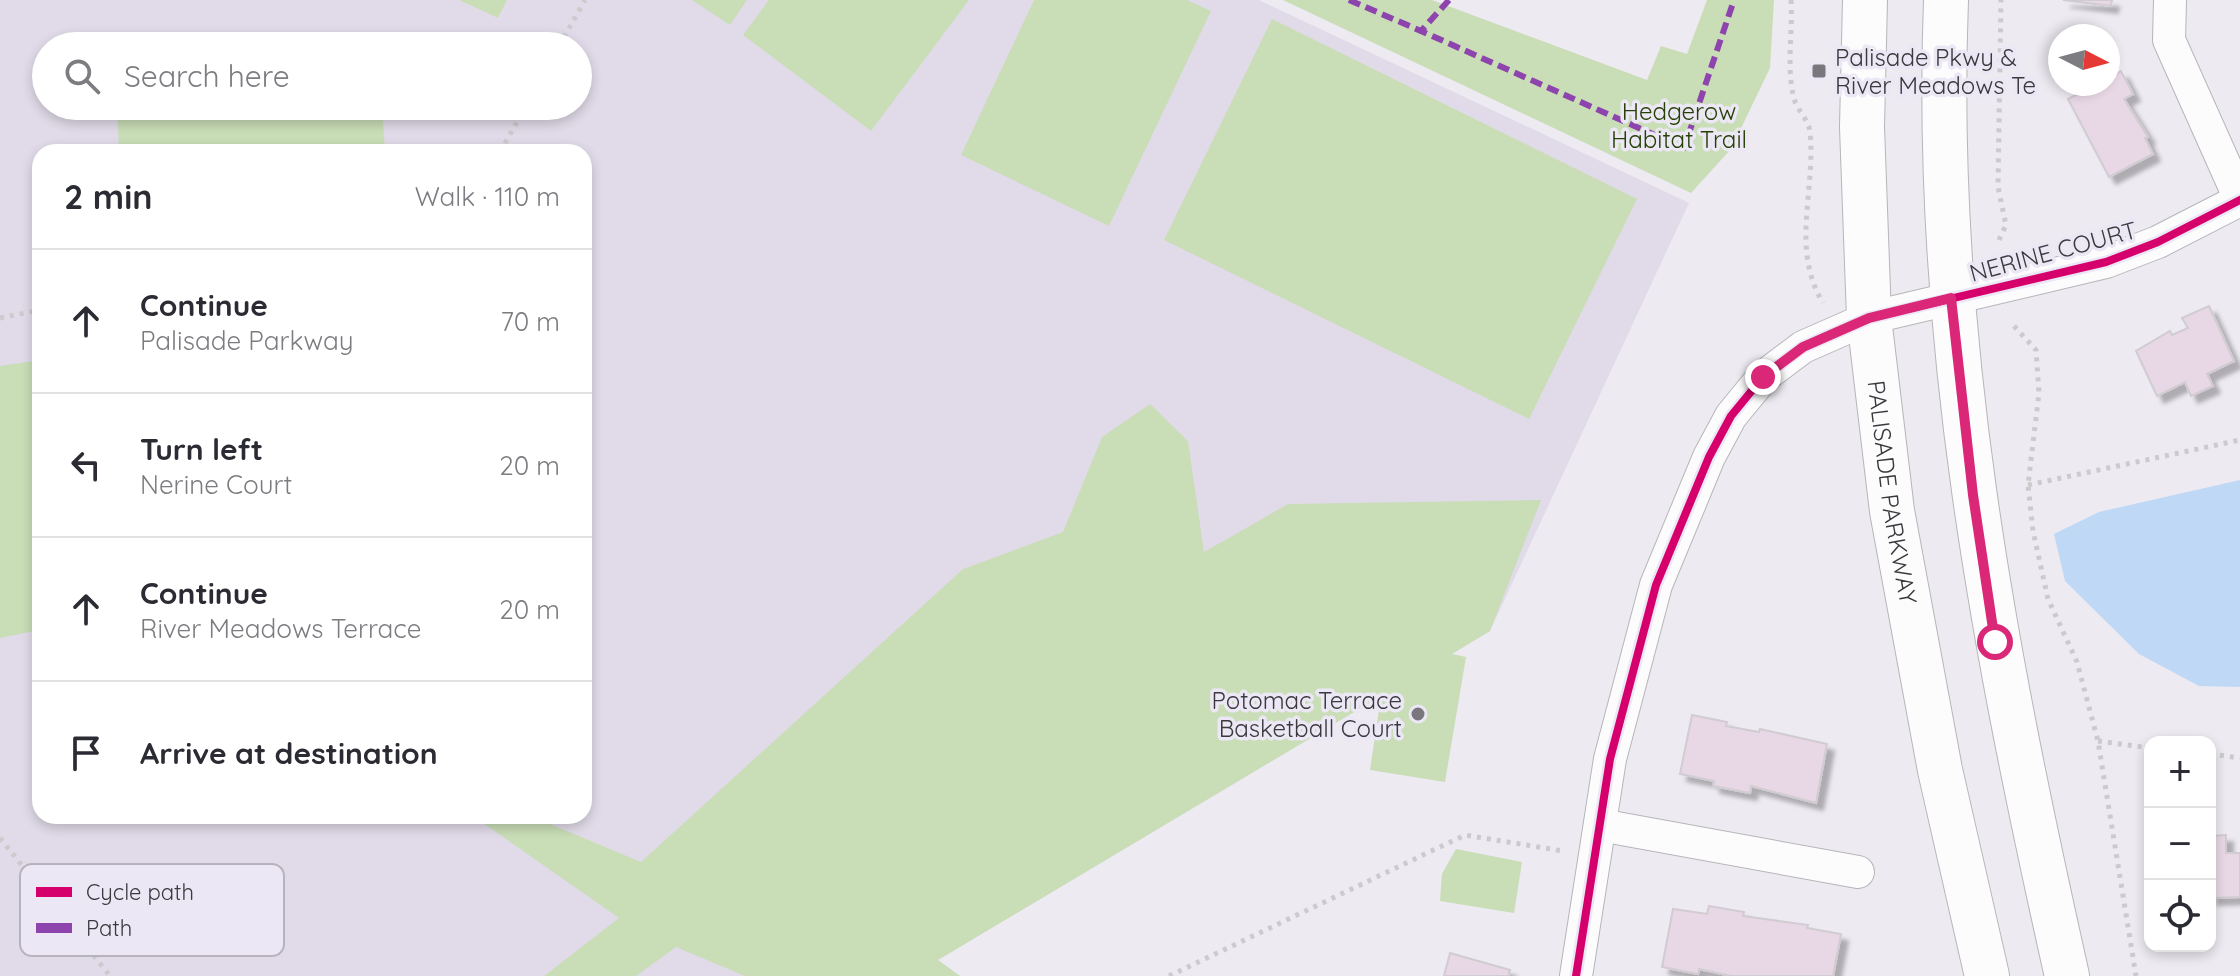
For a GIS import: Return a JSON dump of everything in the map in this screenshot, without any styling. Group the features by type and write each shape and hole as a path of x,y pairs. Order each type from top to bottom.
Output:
{"main road":[{"name":"PALISADE PARKWAY","path":"1865,0 1862,127 1869,318 1905,592 1940,770 1987,976"},
{"path":"1946,0 1942,150 1951,298 1973,495 1995,642 2067,976"}],"street":[{"name":"NERINE COURT","path":"1576,976 1610,759 1656,585 1709,457 1731,416 1763,377 1803,347 1869,318 2106,262 2158,242 2240,199 2169,40 2170,0"},
{"path":"1600,825 1858,872"}],"path":[{"path":"567,32 585,0"},
{"path":"1791,0 1789,67 1795,102 1810,129 1805,227 1811,281 1824,304"},
{"path":"1999,240 2006,225 1998,187 2001,0"},
{"path":"505,144 518,120"},
{"path":"0,318 32,312"},
{"path":"2014,326 2036,350 2039,393 2028,485 2048,599 2077,662 2098,741 2136,976"},
{"path":"2028,485 2240,440"},
{"path":"2098,741 2144,747"},
{"path":"2216,755 2240,758"},
{"path":"1169,976 1465,835 1595,857"},
{"path":"0,838 21,864"},
{"path":"94,956 110,976"}],"shaded area":[{"path":"0,0 1259,0 1689,203 1490,631 938,960 960,976 0,976"}],"green space":[{"path":"459,0 507,0 498,18"},
{"path":"692,0 747,0 730,25"},
{"path":"769,0 969,0 871,131 743,35"},
{"path":"1034,0 1187,0 1211,11 1109,226 961,155"},
{"name":"Hedgerow Habitat Trail","path":"1283,0 1432,0 1647,80 1661,46 1687,54 1707,0 1774,0 1770,68 1731,149 1691,193"},
{"path":"1272,19 1637,199 1529,419 1164,240"},
{"path":"118,120 383,120 384,144 119,144"},
{"path":"32,361 32,632 0,638 0,366"},
{"path":"1150,404 1188,441 1204,552 1288,504 1541,500 1490,631 1452,654 1466,657 1445,782 1370,770 1381,696 938,960 960,976 745,976 676,947 636,976 544,976 619,918 484,824 550,824 641,862 963,569 1063,532 1102,437"},
{"path":"1456,849 1522,862 1514,913 1440,901 1442,874"}],"water":[{"path":"2240,480 2240,687 2199,686 2139,654 2065,581 2054,534 2099,512"}],"building":[{"path":"2063,0 2112,0 2111,6"},
{"path":"2120,72 2133,94 2124,99 2148,137 2145,138 2153,154 2109,177 2068,99 2074,96 2120,96"},
{"path":"2209,306 2234,361 2207,374 2213,386 2191,396 2185,382 2157,396 2136,351 2170,331 2172,335 2188,328 2182,318"},
{"path":"1692,715 1727,722 1726,726 1759,732 1760,729 1827,744 1816,803 1751,786 1750,793 1713,786 1714,781 1680,774"},
{"path":"2226,835 2226,853 2240,853 2240,897 2216,898 2216,836"},
{"path":"1709,906 1744,912 1743,916 1808,925 1807,928 1841,934 1833,976 1731,976 1699,969 1698,974 1662,967 1673,909 1707,914"},
{"path":"1450,953 1510,970 1508,976 1444,976"}],"marked path":[{"path":"1349,0 1421,31"},
{"path":"1449,0 1421,31 1684,148 1734,0"}],"cycle path":[{"path":"1576,976 1610,759 1656,585 1709,457 1731,416 1763,377 1803,347 1869,318 2106,262 2158,242 2240,200"}],"place":[{"name":"Palisade Pkwy & River Meadows Te","path":"1819,71"},
{"name":"Potomac Terrace Basketball Court","path":"1418,714"}],"route":[{"path":"1763,377 1803,347 1869,318 1951,298 1973,495 1995,642"}]}
